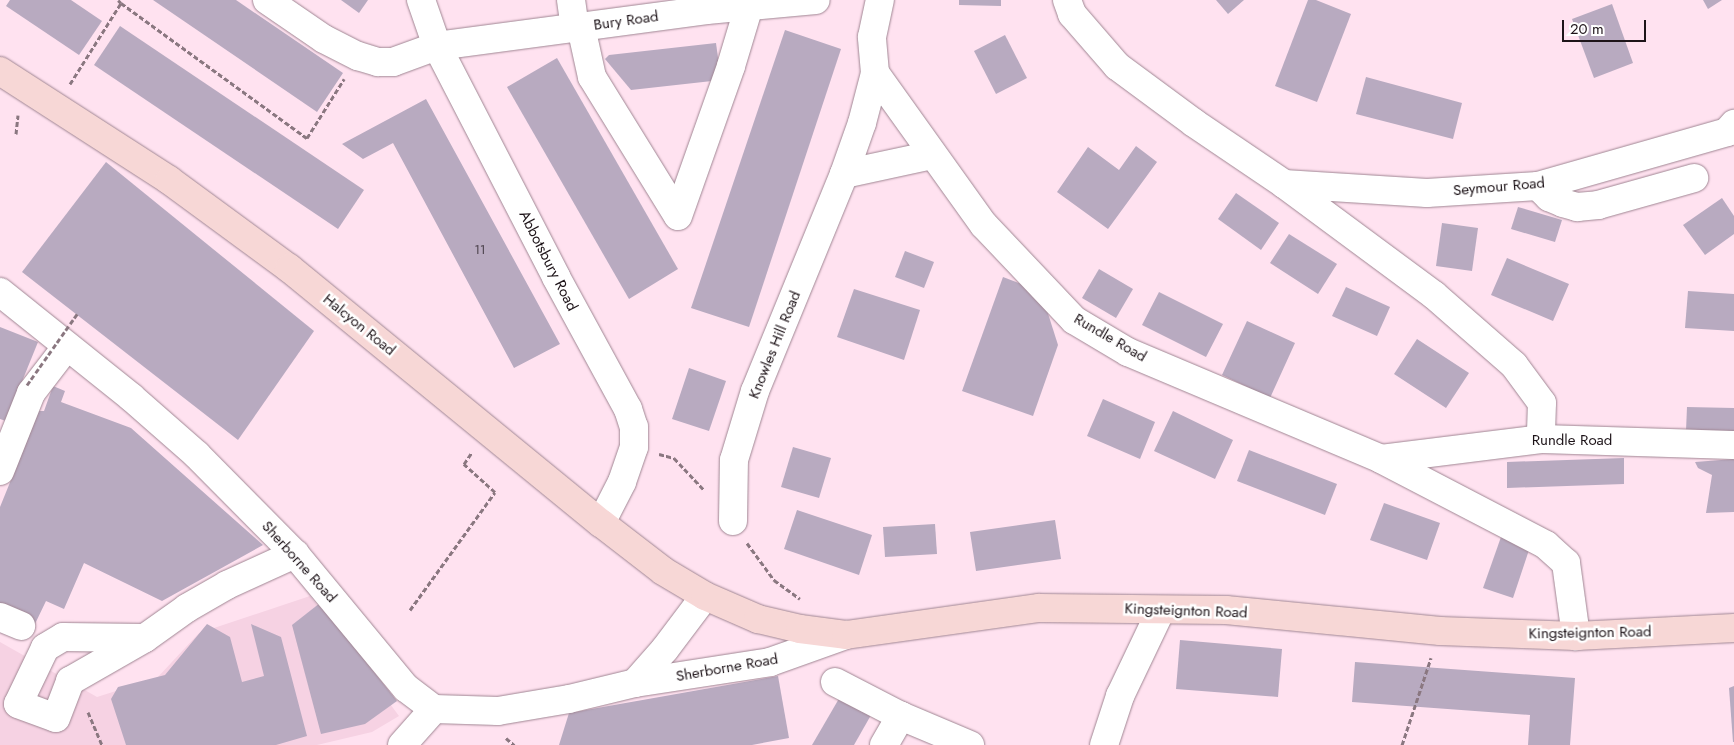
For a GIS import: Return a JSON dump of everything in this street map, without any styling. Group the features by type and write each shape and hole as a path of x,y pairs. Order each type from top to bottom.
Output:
{"main road":[{"name":"Halcyon Road","path":"0,71 169,180 289,268 601,523 663,571 705,596"},
{"name":"Kingsteignton Road","path":"705,596 758,619 835,634 1039,608 1226,610 1440,631 1576,636 1734,628"}],"street":[{"name":"Bury Road","path":"267,0 324,39 358,56 378,62 393,62 437,46 578,28 707,5 749,6 816,0"},
{"name":"Abbotsbury Road","path":"421,0 437,46 560,286 628,409 634,427 634,447 622,482 601,523"},
{"path":"571,0 592,76 678,216 731,66 749,6"},
{"name":"Knowles Hill Road","path":"733,521 734,460 755,391 844,174 862,122 875,73 872,37 880,0"},
{"path":"1067,0 1072,14 1117,66 1194,123 1284,184 1434,295 1514,365 1542,403 1541,439"},
{"name":"Rundle Road","path":"875,73 984,225 1074,320 1128,352 1381,458 1546,545 1566,562 1576,636"},
{"name":"Seymour Road","path":"1284,184 1426,193 1538,186 1727,132 1734,124"},
{"path":"844,174 933,155"},
{"path":"1538,186 1549,196 1563,203 1577,206 1598,205 1694,178"},
{"name":"Sherborne Road","path":"0,292 131,397 247,504 295,554 406,688 434,709 498,711 569,699 634,683 770,662 835,634"},
{"path":"0,471 31,393 67,346"},
{"name":"Rundle Road","path":"1381,458 1541,439 1734,446"},
{"path":"145,638 187,608 227,585 295,554"},
{"name":"Sherborne Road","path":"634,683 665,649 705,596"},
{"path":"1104,745 1120,696 1162,610"},
{"path":"835,682 901,716 970,745"},
{"path":"402,745 434,709"},
{"path":"884,745 901,716"}],"path":[{"path":"118,0 308,138 358,56"},
{"path":"67,89 122,3"},
{"path":"16,134 23,85"},
{"path":"27,385 77,314"},
{"path":"410,610 495,492 464,464 489,430"},
{"path":"634,447 674,458 733,521 774,580 813,612 835,634"},
{"path":"1402,745 1440,631"},
{"path":"87,709 102,745"}],"shaded area":[{"path":"310,596 399,716 372,732 317,745 0,745 0,642 97,697 157,678 199,633"}],"building":[{"path":"10,0 71,0 102,21 79,55 6,6"},
{"path":"153,0 236,0 343,73 317,112"},
{"path":"341,0 368,0 359,13"},
{"path":"959,0 1001,0 1001,6 959,5"},
{"path":"1216,0 1244,0 1228,14"},
{"path":"1308,0 1316,0 1351,14 1317,102 1275,86"},
{"path":"1703,0 1722,0 1708,9"},
{"path":"1612,4 1633,63 1594,78 1572,19"},
{"path":"120,26 364,190 338,229 94,65"},
{"path":"785,30 841,49 749,327 691,308"},
{"path":"1005,35 1027,78 996,94 974,51"},
{"path":"716,43 721,80 631,90 605,59 609,55"},
{"path":"557,58 678,269 629,299 507,87"},
{"path":"1366,77 1462,103 1453,139 1356,114"},
{"path":"426,99 560,344 514,368 393,143 363,159 342,144"},
{"path":"1136,146 1157,162 1108,229 1057,192 1088,147 1119,170"},
{"path":"106,162 314,331 238,440 22,272"},
{"path":"1236,193 1279,223 1261,250 1218,219"},
{"path":"1722,198 1734,216 1734,234 1705,255 1683,225"},
{"path":"1518,207 1562,220 1555,242 1511,229"},
{"path":"1442,223 1478,228 1472,271 1436,266"},
{"path":"1289,234 1337,264 1318,294 1270,263"},
{"path":"905,251 934,262 924,288 895,277"},
{"path":"1507,258 1569,284 1553,321 1491,295"},
{"path":"1099,269 1133,289 1116,318 1082,298"},
{"path":"1003,277 1029,287 1044,301 1058,345 1033,416 962,391"},
{"path":"1346,287 1390,307 1377,336 1332,316"},
{"path":"854,289 920,310 904,360 837,337"},
{"path":"1688,291 1734,294 1734,331 1685,328"},
{"path":"1159,292 1223,324 1206,357 1142,325"},
{"path":"1247,321 1295,343 1270,398 1222,375"},
{"path":"0,327 38,342 6,421 0,419"},
{"path":"1417,339 1469,373 1446,408 1394,374"},
{"path":"689,368 726,381 709,431 672,419"},
{"path":"53,386 65,391 61,402 131,428 263,545 162,601 84,563 64,609 46,601 34,626 0,617 0,507 39,411 44,411"},
{"path":"1103,399 1155,422 1140,459 1087,436"},
{"path":"1687,407 1734,408 1734,431 1686,431"},
{"path":"1173,411 1233,440 1215,479 1154,451"},
{"path":"793,447 831,458 819,498 781,487"},
{"path":"1249,450 1337,484 1325,515 1237,481"},
{"path":"1624,458 1624,484 1507,488 1507,462"},
{"path":"1734,459 1734,512 1706,513 1712,475 1698,468 1695,462"},
{"path":"1384,503 1440,523 1427,560 1370,540"},
{"path":"797,510 872,535 859,575 784,549"},
{"path":"1055,520 1061,559 976,571 970,532"},
{"path":"935,524 937,554 885,557 883,527"},
{"path":"1501,537 1530,547 1513,598 1483,588"},
{"path":"320,603 397,701 365,724 321,734 292,625"},
{"path":"207,624 230,637 242,682 264,676 251,624 281,637 307,736 276,745 126,745 111,699 118,687 165,675"},
{"path":"1180,640 1282,649 1278,697 1176,689"},
{"path":"1355,662 1575,678 1570,745 1528,745 1530,715 1352,702"},
{"path":"778,676 789,738 752,745 559,745 569,713"},
{"path":"1734,686 1734,742 1733,742 1729,688"},
{"path":"844,690 875,708 854,745 812,745"}]}
